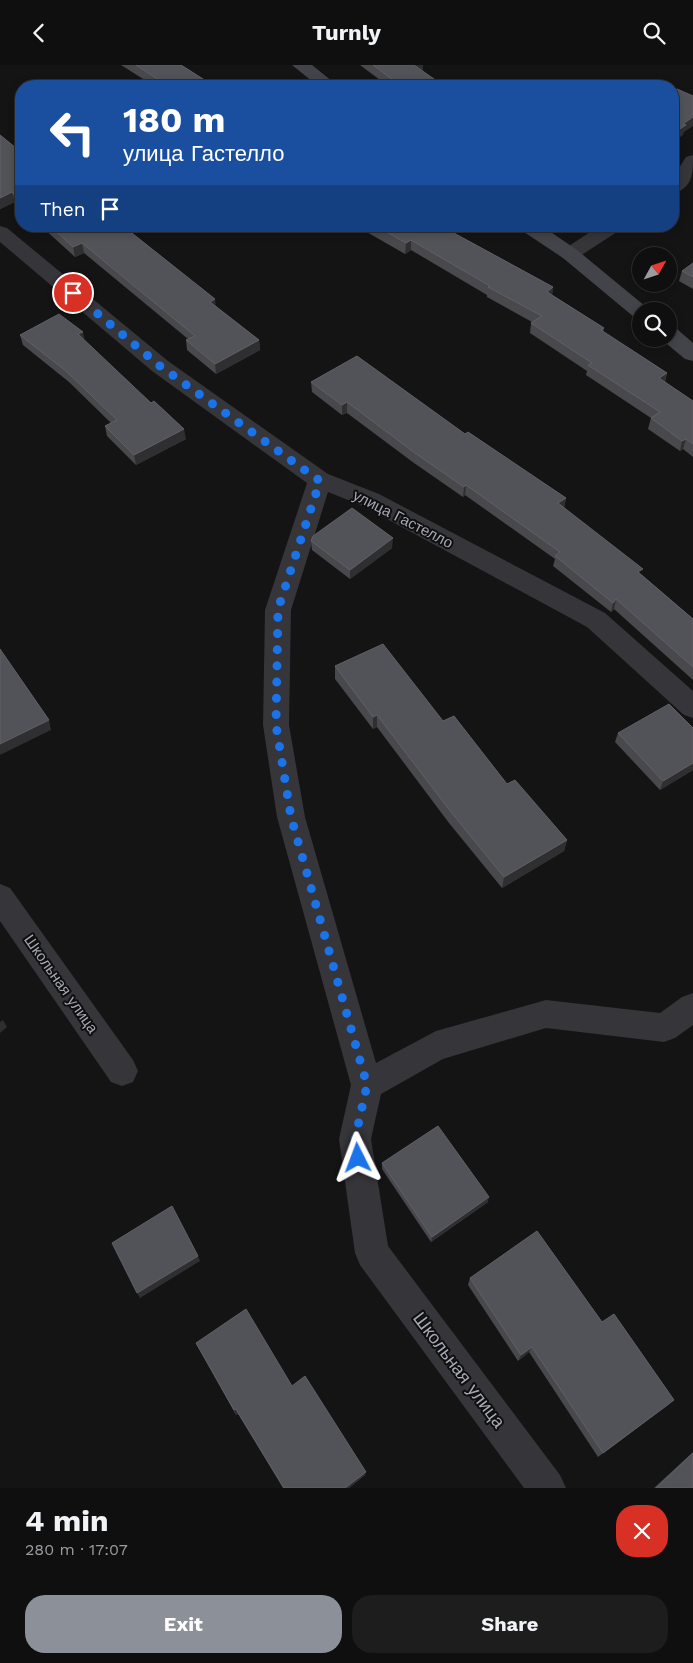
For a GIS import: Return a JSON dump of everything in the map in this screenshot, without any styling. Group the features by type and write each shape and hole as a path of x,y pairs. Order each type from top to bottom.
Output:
{"street":[{"path":"306,69 328,65"},
{"path":"306,69 321,80"},
{"path":"679,184 693,161"},
{"name":"улица Гастелло","path":"0,231 160,366 320,481 371,500 596,620 693,707"},
{"path":"537,232 570,254 632,305"},
{"path":"570,254 604,232"},
{"path":"677,341 693,354"},
{"path":"320,481 278,609 276,725 291,817 367,1085 436,1046 546,1014 664,1028 693,1007"},
{"name":"Школьная улица","path":"0,897 122,1071"},
{"name":"Школьная улица","path":"367,1085 355,1139 372,1253 547,1488"}],"building":[{"path":"136,65 181,65 205,80 159,80"},
{"path":"373,65 414,65 435,80 393,80"},
{"path":"679,90 693,96 693,117 683,124 686,125 679,130"},
{"path":"0,135 15,147 15,195 12,192 0,198"},
{"path":"57,232 131,232 215,299 210,302 259,340 215,364 186,340 195,336 82,243 73,247"},
{"path":"387,232 452,232 553,287 547,292 604,328 601,330 667,373 659,378 693,401 693,444 686,439 682,441 651,418 660,412 588,365 592,363 531,323 542,316 488,287 490,286 411,240 406,243"},
{"path":"693,263 693,277 682,271"},
{"path":"59,314 83,332 78,334 151,403 154,401 184,429 134,455 105,426 117,420 66,371 20,335"},
{"path":"357,356 465,434 468,432 566,498 558,503 643,569 638,572 693,619 693,667 616,599 613,603 555,556 560,552 466,485 464,487 415,453 347,402 342,405 311,382"},
{"path":"352,508 393,538 350,570 311,541 313,536"},
{"path":"383,644 443,721 454,716 507,784 515,780 567,840 504,877 451,812 377,715 373,717 335,666"},
{"path":"0,649 49,720 0,744"},
{"path":"669,704 693,728 693,763 663,781 618,733"},
{"path":"438,1126 489,1197 432,1237 382,1163"},
{"path":"172,1206 198,1256 137,1293 112,1243"},
{"path":"537,1231 602,1322 614,1314 674,1400 603,1453 532,1347 521,1355 470,1278"},
{"path":"246,1309 292,1386 305,1376 366,1472 345,1488 284,1488 236,1409 234,1410 196,1343"},
{"path":"693,1453 693,1488 656,1488"}],"route":[{"path":"73,293 160,366 320,481 278,609 276,725 291,817 367,1085 355,1139 358,1158"}]}
